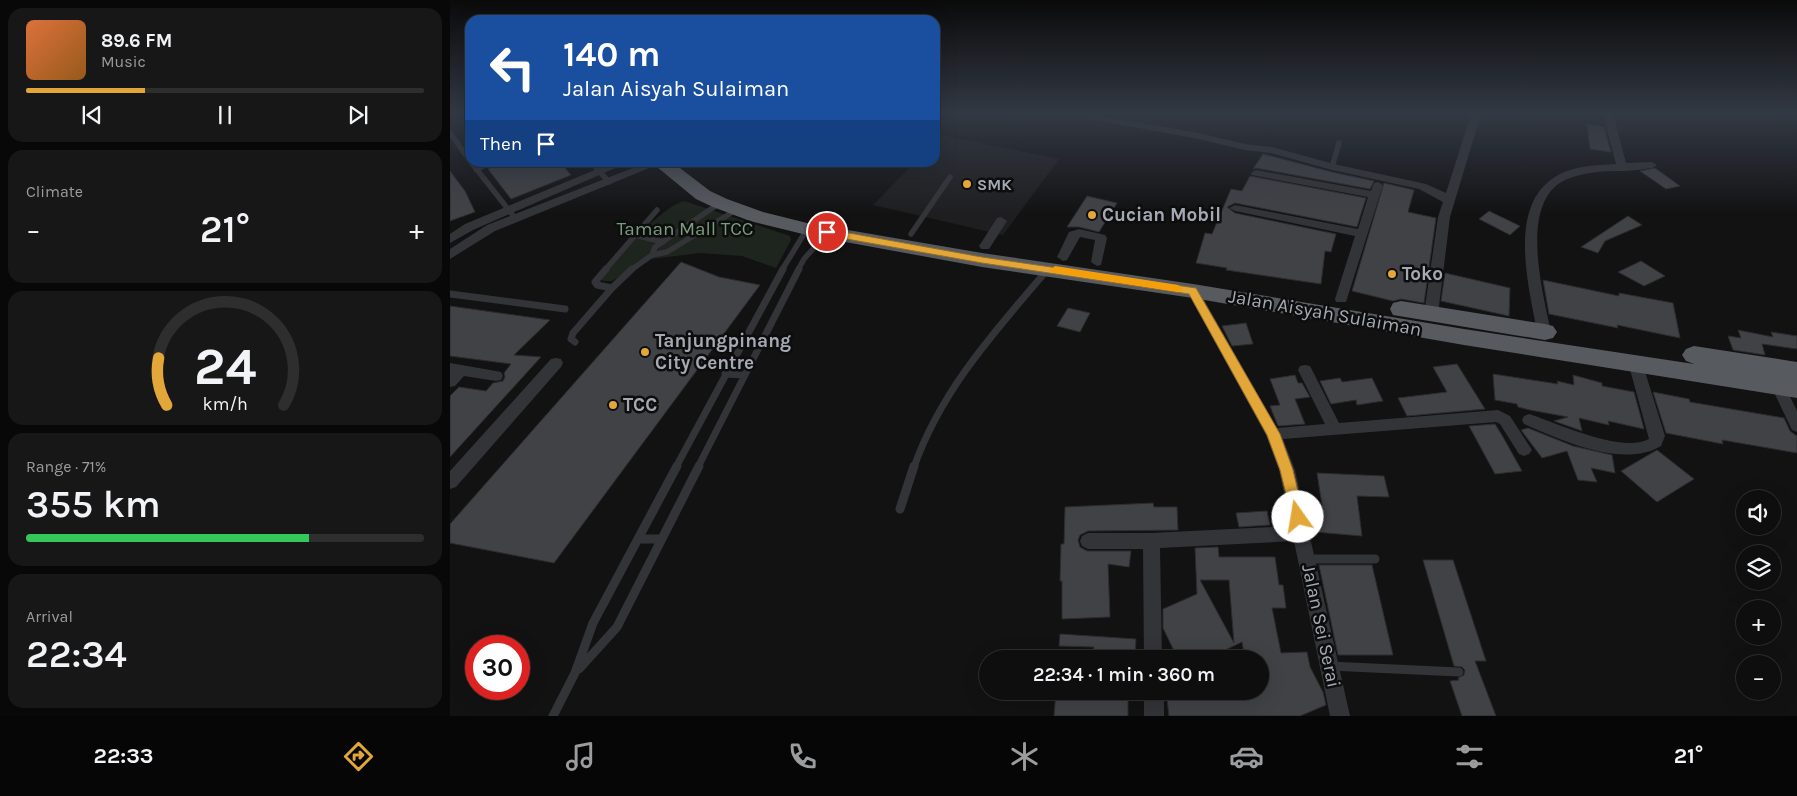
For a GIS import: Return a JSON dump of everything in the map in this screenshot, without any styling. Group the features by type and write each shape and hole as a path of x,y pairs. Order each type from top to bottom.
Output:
{"highway":[{"name":"Jalan Aisyah Sulaiman","path":"666,167 703,195 728,207 817,231 985,246 1055,263 1193,291 1464,337 1788,387"},
{"name":"Jalan Aisyah Sulaiman","path":"691,167 715,183 757,200 919,240 982,260 1055,263 1097,262 1797,371"}],"street":[{"path":"1250,147 1268,149 1332,167 1422,186 1440,194 1449,201"},
{"path":"1431,314 1444,217 1466,147"},
{"path":"1617,147 1622,168"},
{"path":"1544,332 1533,271 1532,224 1539,201 1550,184 1567,175 1652,164"},
{"path":"605,177 618,167"},
{"path":"450,239 469,227 512,214 605,177 641,167"},
{"path":"1256,173 1376,190 1341,299"},
{"path":"1236,208 1362,234"},
{"path":"450,255 512,214"},
{"path":"985,246 1001,221"},
{"name":"Jalan Sei Serai","path":"1193,291 1273,434 1287,470 1340,716"},
{"path":"1529,420 1560,433 1616,447 1629,449 1649,448 1656,442 1657,436 1635,362"},
{"path":"450,482 556,363"},
{"path":"450,382 456,369 496,376"},
{"path":"1305,370 1334,428"},
{"path":"1788,387 1797,426"},
{"path":"1273,434 1498,416 1505,420 1524,450"},
{"path":"1088,541 1151,541 1301,533"},
{"path":"1151,541 1153,650"},
{"path":"1154,700 1154,716"}],"lane":[{"path":"1332,167 1338,147"},
{"path":"481,167 476,169 512,214"},
{"path":"596,167 605,177"},
{"path":"919,240 950,177"},
{"path":"652,255 655,247 728,207"},
{"path":"575,342 572,340 572,335 612,288 633,268 652,255 667,252 728,207"},
{"path":"612,288 598,285 595,282 657,210"},
{"path":"553,716 575,672 593,623 787,261 817,231"},
{"path":"575,672 617,627 817,231"},
{"path":"635,236 663,242"},
{"path":"900,509 917,457 939,410 1009,314 1055,263"},
{"path":"450,294 565,309"},
{"path":"726,374 744,375"},
{"path":"638,539 661,539"},
{"path":"1306,559 1375,560"},
{"path":"1329,666 1458,672"}],"shaded area":[{"name":"SMK","path":"940,147 1002,147 1059,159 1003,235 873,205 910,167 940,167"}],"green space":[{"name":"Taman Mall TCC","path":"684,201 790,236 791,240 776,268 742,256 700,253 651,259 612,281 600,279 650,224 673,206"}],"building":[{"path":"1590,147 1610,147 1611,152 1590,149"},
{"path":"1263,154 1374,181 1370,189 1253,169"},
{"path":"493,167 564,167 571,175 511,199 488,169"},
{"path":"1655,168 1680,186 1666,189 1640,171"},
{"path":"450,171 465,191 475,212 450,221"},
{"path":"1250,176 1366,198 1357,227 1235,203 1227,207 1235,213 1336,234 1331,252 1325,251 1321,284 1226,270 1227,268 1196,263 1205,233 1212,234 1231,189 1242,191"},
{"path":"1384,183 1414,190 1408,212 1436,218 1424,303 1401,299 1393,301 1352,291"},
{"name":"Cucian Mobil","path":"1087,196 1117,203 1099,232 1079,227 1067,227"},
{"path":"1489,211 1520,226 1510,235 1479,219"},
{"path":"1628,216 1642,225 1605,241 1598,253 1581,247"},
{"path":"1641,261 1665,276 1644,286 1618,272"},
{"name":"TCC","path":"681,262 719,277 760,285 554,563 450,543 450,524"},
{"name":"Toko","path":"1445,273 1510,288 1509,316 1441,301"},
{"path":"1543,280 1619,296 1619,293 1673,303 1680,338 1549,314"},
{"path":"450,306 550,320 514,355 541,357 450,457 450,396 459,387 486,391 493,383 503,381 504,373 511,364 450,356"},
{"path":"1068,308 1090,313 1080,332 1057,326"},
{"path":"1246,323 1253,344 1232,346 1222,326"},
{"path":"1738,330 1773,337 1771,332 1797,336 1797,349 1762,344 1765,355 1733,350 1728,336 1741,338"},
{"path":"1457,364 1485,409 1407,416 1398,398 1447,392 1433,367"},
{"path":"1493,374 1558,384 1557,381 1574,385 1573,375 1602,383 1602,386 1634,392 1644,429 1608,421 1609,425 1579,418 1582,431 1554,421 1568,417 1530,410 1518,407 1517,404 1495,400"},
{"path":"1295,375 1298,383 1302,383 1310,397 1295,399 1305,424 1278,426 1270,406 1280,405 1270,379"},
{"path":"1340,378 1342,382 1372,378 1383,401 1357,405 1356,400 1331,404 1320,381"},
{"path":"1653,392 1689,399 1690,402 1784,418 1790,431 1797,436 1797,453 1722,440 1723,444 1666,433"},
{"path":"1495,424 1522,471 1495,474 1469,426"},
{"path":"1528,428 1573,446 1612,455 1615,473 1591,468 1597,482 1578,480 1567,451 1542,458 1521,430"},
{"path":"1657,450 1694,479 1657,502 1621,471"},
{"path":"1317,473 1384,476 1389,497 1357,496 1362,536 1315,532 1313,504 1322,505"},
{"path":"1153,503 1154,507 1177,507 1178,530 1088,531 1080,535 1078,540 1080,547 1087,551 1131,551 1129,567 1108,564 1110,617 1062,619 1062,581 1060,581 1065,507"},
{"path":"1267,511 1270,525 1239,527 1236,513"},
{"path":"1218,547 1219,557 1275,557 1279,585 1283,585 1286,608 1272,608 1281,653 1307,652 1310,667 1323,692 1326,705 1300,716 1169,716 1167,700 1269,700 1269,650 1243,650 1242,642 1225,650 1174,650 1163,628 1163,609 1197,594 1195,548","holes":["1200,580 1229,580 1234,643"]},
{"path":"1423,560 1453,560 1486,661 1475,661 1496,716 1462,716 1450,681 1459,680 1458,678 1464,675 1465,670 1462,667 1454,666"},
{"path":"1319,565 1372,565 1393,655 1338,655"},
{"path":"1060,634 1136,639 1135,650 1093,650 1094,647 1059,646"},
{"path":"1055,700 1128,700 1128,716 1054,716"}],"slow traffic":[{"path":"1055,270 1178,289"}],"place":[{"name":"SMK","path":"967,184"},
{"name":"Cucian Mobil","path":"1092,215"},
{"name":"Toko","path":"1392,274"},
{"name":"Tanjungpinang City Centre","path":"645,352"},
{"name":"TCC","path":"613,405"}],"route":[{"path":"827,232 982,260 1193,291 1255,398 1273,434 1287,470 1298,517"}]}
